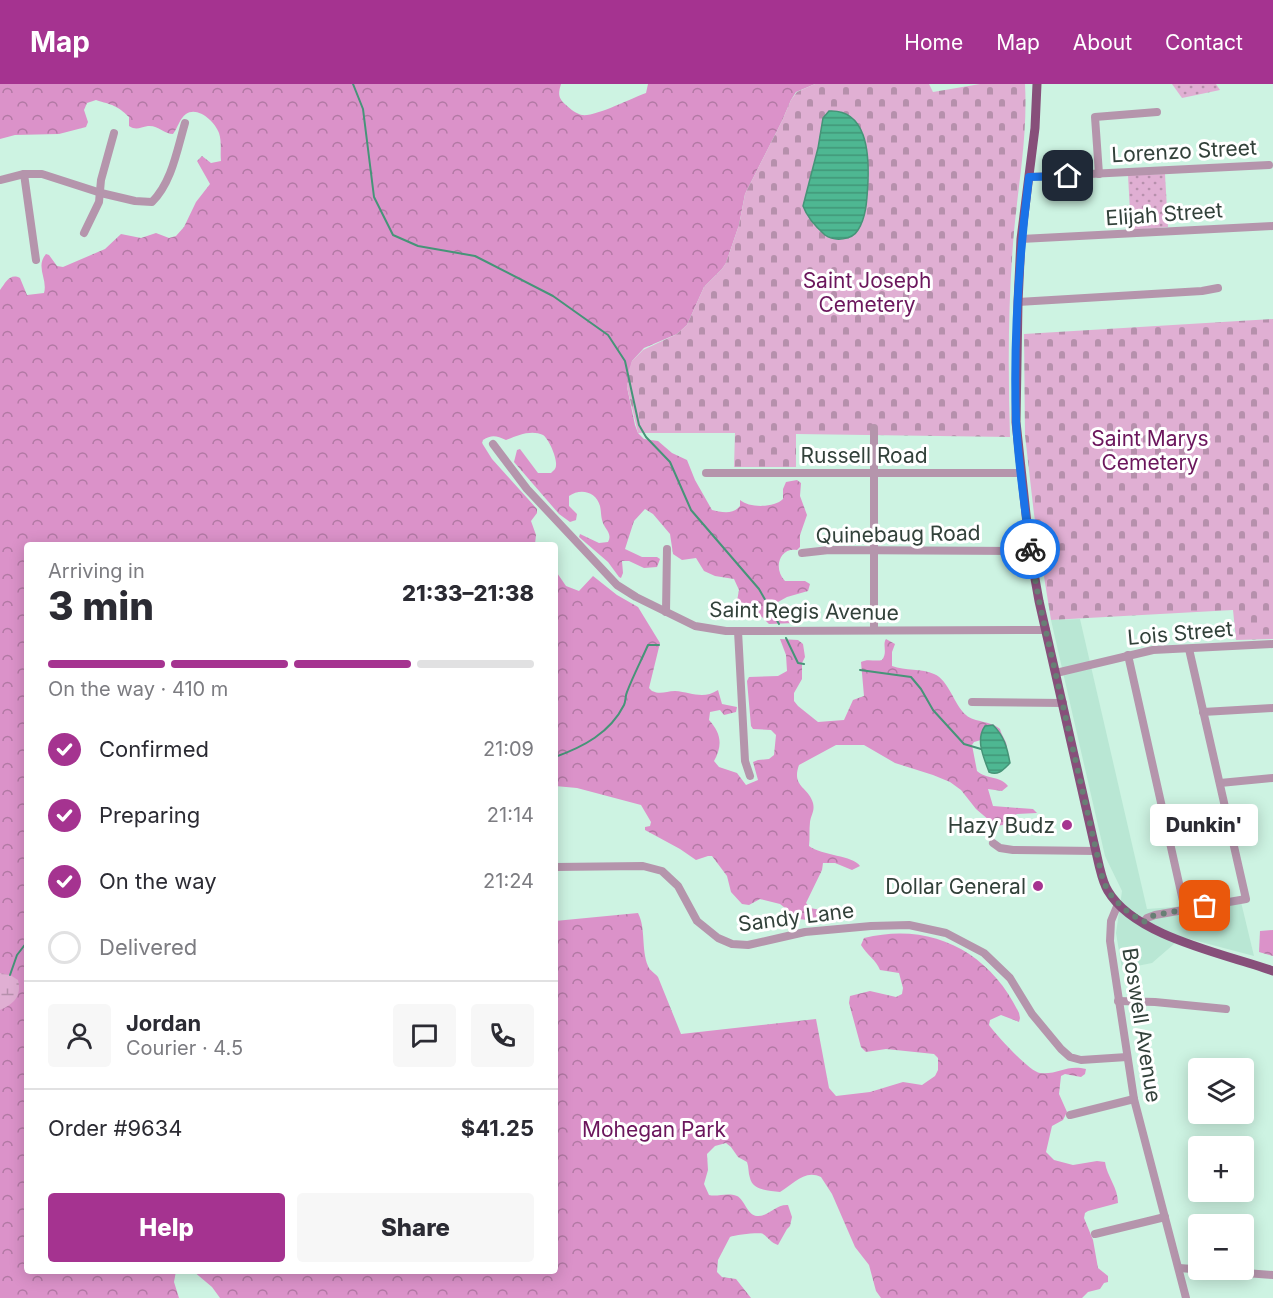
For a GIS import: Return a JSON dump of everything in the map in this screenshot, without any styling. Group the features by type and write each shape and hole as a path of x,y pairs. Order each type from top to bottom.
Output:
{"main road":[{"path":"1037,84 1035,128 1017,302 1016,422 1030,551 1095,851 1106,887 1118,904 1144,922 1207,952 1273,971"}],"street":[{"path":"1099,174 1095,117 1157,112"},
{"path":"0,180 24,174 42,174 135,201 152,202 161,193 168,178 185,123"},
{"path":"84,233 99,202 101,180 114,133"},
{"name":"Lorenzo Street","path":"1029,177 1269,165"},
{"path":"24,174 36,260"},
{"name":"Elijah Street","path":"1022,239 1273,226"},
{"path":"1017,302 1191,292 1218,288"},
{"path":"873,630 874,429"},
{"name":"Saint Regis Avenue","path":"493,444 527,489 606,575 626,591 700,628 738,631 1046,630"},
{"name":"Russell Road","path":"706,473 1021,473"},
{"path":"666,612 667,549"},
{"name":"Quinebaug Road","path":"802,553 829,550 1030,551"},
{"path":"738,631 746,761 750,776"},
{"name":"Lois Street","path":"1056,673 1153,650 1273,644"},
{"path":"1144,922 1155,915 1246,899 1189,649"},
{"path":"1128,655 1185,910"},
{"path":"972,702 1063,703"},
{"path":"1203,712 1273,708"},
{"path":"1220,783 1273,778"},
{"path":"993,843 1002,849 1013,850 1095,851"},
{"name":"Sandy Lane","path":"558,867 643,866 662,872 678,886 698,921 718,938 732,944 748,945 805,932 871,926 909,925 946,933 984,953 1010,978 1032,1014 1070,1057 1082,1060 1126,1057"},
{"name":"Boswell Avenue","path":"1118,904 1112,916 1110,934 1126,1057 1134,1099 1186,1298"},
{"path":"1118,1001 1226,1009"},
{"path":"1070,1115 1134,1099"},
{"path":"1095,1234 1165,1217"},
{"path":"1179,1268 1273,1275"}],"shaded area":[{"path":"829,111 842,112 858,125 863,135 868,158 866,206 863,219 852,236 843,239 834,239 825,235 812,222 803,206 823,118"},
{"path":"1080,619 1147,909 1241,902 1254,956 1182,937 1152,963 1122,969 1116,933 1122,891 1105,856 1051,620"},
{"path":"993,725 1000,733 1010,763 998,773 989,772 981,743 985,726"}],"green space":[{"path":"0,84 561,84 559,93 561,100 578,114 588,115 646,93 648,84 815,84 796,92 791,100 745,194 739,225 726,263 704,287 687,325 677,334 644,348 632,361 627,387 638,433 644,439 658,441 672,453 687,460 712,510 734,511 740,506 740,500 755,506 774,504 783,499 786,482 797,480 801,483 800,496 807,515 800,535 800,547 782,555 779,565 779,571 785,581 805,581 810,584 808,591 778,602 779,607 794,618 795,623 769,624 752,607 737,601 739,590 734,579 715,576 704,571 696,558 682,560 673,554 670,534 653,514 645,509 634,521 625,549 642,557 657,557 660,559 657,567 644,568 629,561 622,561 623,573 621,578 619,577 608,562 579,537 580,534 599,543 608,542 609,533 603,523 600,506 595,497 587,492 578,492 569,496 569,506 577,514 576,520 570,522 559,514 514,462 517,450 520,449 538,473 551,473 555,469 556,462 550,444 543,435 538,433 524,434 506,440 492,436 483,440 482,443 492,459 537,509 531,521 536,535 535,542 24,542 24,1274 175,1274 174,1282 179,1298 0,1298 0,290 8,279 17,277 20,278 27,295 44,293 42,264 46,254 57,266 63,267 105,249 121,234 141,238 156,233 169,238 176,236 184,227 196,202 210,184 197,161 202,156 211,163 221,161 219,133 206,116 196,112 186,114 173,134 152,126 132,127 129,126 129,117 121,110 96,100 87,103 84,110 88,122 86,127 59,134 15,135 0,139"},
{"name":"Saint Joseph Cemetery","path":"815,84 929,84 933,92 980,84 1025,84 1024,144 1010,292 1010,437 796,434 796,467 734,467 735,433 638,433 627,387 628,372 632,361 643,350 677,334 687,325 704,287 726,263 739,225 745,194 791,100 797,92"},
{"path":"1172,84 1216,84 1220,90 1182,98"},
{"path":"1165,174 1168,227 1131,230 1128,175"},
{"name":"Saint Marys Cemetery","path":"1273,319 1273,639 1236,640 1233,610 1051,620 1034,514 1025,435 1024,334"},
{"path":"558,574 566,586 579,591 593,576 617,595 638,607 660,643 649,688 652,691 707,695 718,690 722,704 737,707 736,712 724,715 720,710 710,712 709,720 718,734 720,744 714,761 719,767 737,773 746,785 758,780 753,762 769,759 774,755 776,735 771,730 753,729 751,726 747,681 749,677 778,676 787,671 786,655 780,639 798,640 803,644 805,657 802,663 802,679 794,693 794,701 818,722 844,720 853,700 864,696 861,662 882,660 885,654 886,639 895,644 892,652 892,666 934,674 948,687 966,715 1000,729 1007,744 1007,750 981,740 972,745 977,771 985,776 1001,780 1008,786 1002,791 988,789 993,806 1033,809 1037,813 1017,814 1006,819 1003,825 996,826 976,809 961,790 950,782 895,763 864,745 836,745 799,765 797,772 797,778 811,798 813,806 809,846 821,852 851,860 860,866 852,870 835,863 823,863 822,870 806,903 810,908 821,910 832,908 832,916 829,919 815,921 799,919 780,904 760,899 749,905 742,904 731,892 727,876 712,856 696,860 645,830 651,822 641,805 577,788 558,786"},
{"name":"Mohegan Park","path":"638,913 648,966 658,977 681,1034 816,1019 829,1088 836,1096 870,1092 903,1082 922,1085 935,1076 938,1070 938,1058 934,1054 886,1049 866,1052 861,1047 849,1003 850,996 870,991 896,997 902,994 903,988 899,973 880,970 861,945 864,938 889,934 912,934 935,938 956,946 975,958 992,973 1007,992 1019,1013 1019,1022 1001,1015 990,1020 989,1025 1013,1052 1040,1073 1073,1068 1086,1069 1085,1074 1081,1077 1065,1074 1061,1076 1059,1094 1067,1112 1063,1120 1052,1126 1046,1152 1054,1160 1073,1165 1105,1162 1118,1203 1088,1211 1084,1218 1093,1240 1098,1268 1108,1276 1108,1282 1104,1283 1100,1289 1088,1292 1082,1298 881,1298 876,1291 869,1265 855,1247 832,1194 821,1177 804,1176 780,1192 758,1188 749,1176 747,1162 738,1157 726,1143 715,1146 707,1154 708,1170 704,1184 709,1195 737,1196 751,1213 757,1216 788,1205 792,1217 790,1226 778,1245 761,1233 733,1236 730,1237 718,1260 717,1272 722,1277 736,1279 751,1298 220,1298 212,1287 197,1274 558,1274 558,921"},
{"path":"1273,930 1273,956 1259,952 1260,931"},
{"path":"0,973 18,980 19,991 16,999 0,1010"}],"waterway":[{"path":"353,84 363,109 374,197 393,235 418,246 475,256 553,296 608,335 625,361 639,425 646,437 670,462 691,510 759,589 779,624"},
{"path":"786,638 798,663 804,664"},
{"path":"558,756 595,738 611,724 624,705 629,686 648,645 659,645"},
{"path":"860,670 911,677 933,710 964,744 981,749"},
{"path":"10,975 17,955 24,946"}],"way so far":[{"path":"1030,549 1039,601 1106,887 1121,906 1144,922 1155,915 1205,906"}],"place":[{"name":"Hazy Budz","path":"1067,825"},
{"name":"Dollar General","path":"1038,886"},
{"name":"Dunkin'","path":"1205,906"}],"route":[{"path":"1030,549 1016,422 1017,302 1022,239 1029,177 1068,176"}]}
